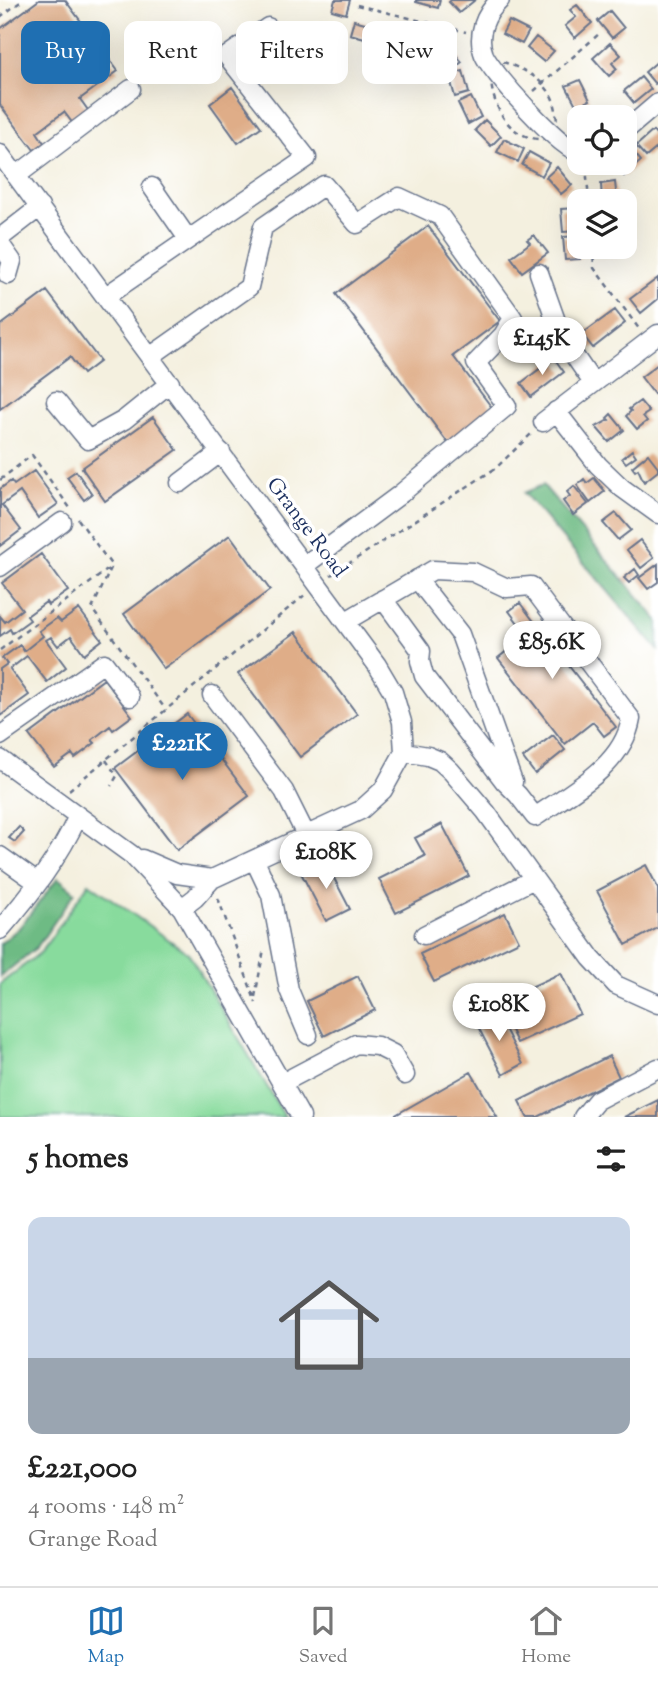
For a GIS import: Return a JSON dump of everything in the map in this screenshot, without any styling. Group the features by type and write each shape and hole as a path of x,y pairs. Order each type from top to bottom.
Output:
{"street":[{"path":"500,0 485,18 481,36 484,55 554,138 567,147"},
{"path":"236,50 227,56 236,67"},
{"path":"106,296 307,158 249,84"},
{"path":"16,176 131,89"},
{"path":"637,121 658,103"},
{"name":"Grange Road","path":"0,154 346,621 393,692 402,722 404,752"},
{"path":"150,356 249,287 263,227 324,185 357,224 399,197 440,216 513,318 503,335 476,363 507,407 398,496 304,565"},
{"path":"152,187 188,239"},
{"path":"0,238 40,207"},
{"path":"0,244 12,261 8,275"},
{"path":"539,273 562,338 593,383"},
{"path":"653,337 549,416 622,488 658,514"},
{"path":"56,401 88,440 124,420 170,383"},
{"path":"180,483 221,452"},
{"path":"0,567 62,522"},
{"path":"346,621 433,570 473,572 506,588 531,586 631,719 623,745 598,773 535,817 505,782 387,624"},
{"path":"417,579 460,634 518,795"},
{"path":"383,599 421,651 420,661 424,676"},
{"path":"0,736 104,663 130,697"},
{"path":"212,695 284,791 306,835"},
{"path":"182,908 212,879 361,810 383,790 404,752 428,755 451,771 486,812 591,958 616,985 658,1004"},
{"path":"0,759 132,855 182,908 301,1117"},
{"path":"0,930 67,841 78,816"},
{"path":"132,855 177,874 212,879"},
{"path":"0,856 38,883"},
{"path":"255,861 271,895 289,990 308,1035"},
{"path":"424,935 534,878"},
{"path":"282,1083 356,1044 377,1046 393,1055 405,1075"},
{"path":"583,1117 597,1100 658,1068"}],"path":[{"path":"0,18 23,0"},
{"path":"357,5 481,36"},
{"path":"523,102 600,33"},
{"path":"491,64 503,62 522,68 544,82 555,102 557,125 554,138"},
{"path":"594,259 594,268 653,337"},
{"path":"61,802 71,786 319,583 496,468 549,416"},
{"path":"0,480 32,455 112,566"},
{"path":"112,566 92,609 166,710"},
{"path":"0,650 112,566"},
{"path":"106,760 117,776 111,786"},
{"path":"245,991 254,1000 264,950"}],"green space":[{"path":"543,485 658,620 658,650 524,493"},
{"path":"58,878 75,892 37,947 0,977 0,944 19,928"},
{"path":"89,883 189,954 285,1117 0,1117 0,984 41,952"}],"building":[{"path":"39,0 65,0 81,21 21,21 21,84 100,84 80,99 90,113 74,125 64,112 37,132 44,143 34,150 0,105 0,29"},
{"path":"335,0 350,0 346,14 332,10"},
{"path":"416,0 440,0 438,8"},
{"path":"475,0 459,13 449,2"},
{"path":"577,5 592,23 575,38 565,26 576,17 570,10"},
{"path":"610,11 624,28 612,38 598,21"},
{"path":"354,20 362,22 362,37 350,34"},
{"path":"509,21 529,31 522,44 502,34"},
{"path":"536,37 554,51 544,62 527,48"},
{"path":"610,43 621,55 612,63 617,69 609,76 593,58"},
{"path":"110,60 118,71 110,77"},
{"path":"658,61 658,81 655,84 645,72"},
{"path":"463,71 469,93 455,97 451,84 457,84 457,73"},
{"path":"641,77 651,89 634,103 624,91"},
{"path":"580,80 590,100 576,105 566,86"},
{"path":"232,87 261,127 238,143 210,104"},
{"path":"471,97 481,117 468,124 458,103"},
{"path":"485,120 501,136 491,146 475,130"},
{"path":"653,131 658,137 658,147 646,157 637,145"},
{"path":"504,139 524,149 518,162 497,152"},
{"path":"529,152 549,163 542,176 522,165"},
{"path":"557,167 572,185 561,194 546,177"},
{"path":"615,182 616,189 601,189 601,184"},
{"path":"561,209 567,209 567,232 563,232"},
{"path":"428,226 500,321 453,356 493,409 448,443 336,294"},
{"path":"534,235 548,253 522,272 511,257 530,243 527,240"},
{"path":"563,237 567,237 567,259 580,259 565,260"},
{"path":"658,278 658,299 641,313 630,299"},
{"path":"47,291 100,361 83,374 70,357 0,409 0,326"},
{"path":"615,310 625,323 593,348 582,334"},
{"path":"554,358 564,372 531,397 521,383"},
{"path":"658,364 658,391 654,394 641,377"},
{"path":"640,401 649,412 643,416 647,421 637,429 626,416 631,411 629,409"},
{"path":"611,414 624,430 609,442 596,427 609,420 607,418"},
{"path":"153,417 177,450 105,501 82,468"},
{"path":"632,450 636,456 626,463 622,458"},
{"path":"648,454 658,471 644,482 638,469 635,471 632,467"},
{"path":"34,471 58,504 38,518 20,492 2,505 21,530 0,546 0,489 11,481 14,485"},
{"path":"76,471 92,494 84,500 67,477"},
{"path":"594,478 605,491 590,503 577,485 584,479 587,483"},
{"path":"574,486 588,504 573,515 563,501 570,496 567,492"},
{"path":"616,513 631,530 618,540 603,523"},
{"path":"230,535 270,590 164,669 124,614"},
{"path":"640,540 654,558 641,568 627,550"},
{"path":"41,554 68,591 27,616 30,620 12,633 10,629 0,636 0,616 5,622 22,609 2,583"},
{"path":"658,564 658,582 648,589 639,578"},
{"path":"635,569 639,575 629,583 624,578"},
{"path":"520,603 539,628 548,621 557,632 548,639 616,727 604,736 593,722 565,744 498,658 527,635 509,611"},
{"path":"79,609 102,640 84,654 71,636 58,646 51,637 46,640 66,667 47,682 27,656 10,669 29,695 0,716 0,669 7,664 2,658 20,645 24,651 43,636 39,631 57,618 61,622"},
{"path":"296,632 357,714 300,757 238,674"},
{"path":"104,679 132,716 113,730 110,726 92,740 95,743 75,758 72,754 54,767 29,735"},
{"path":"187,714 249,796 177,850 115,768"},
{"path":"553,735 565,750 535,774 523,758"},
{"path":"442,824 469,876 396,913 379,879 425,856 415,838"},
{"path":"19,827 24,832 15,842 9,838"},
{"path":"325,861 350,909 326,921 301,873"},
{"path":"646,865 658,888 658,928 626,945 597,891"},
{"path":"505,913 519,941 434,982 420,954"},
{"path":"561,973 580,1014 517,1043 498,1002"},
{"path":"358,976 375,1010 324,1036 307,1001"},
{"path":"496,1011 523,1064 503,1075 475,1021"},
{"path":"609,1056 619,1077 538,1117 527,1117 519,1101"},
{"path":"471,1072 497,1117 392,1117"},
{"path":"658,1100 658,1117 624,1117"}]}
